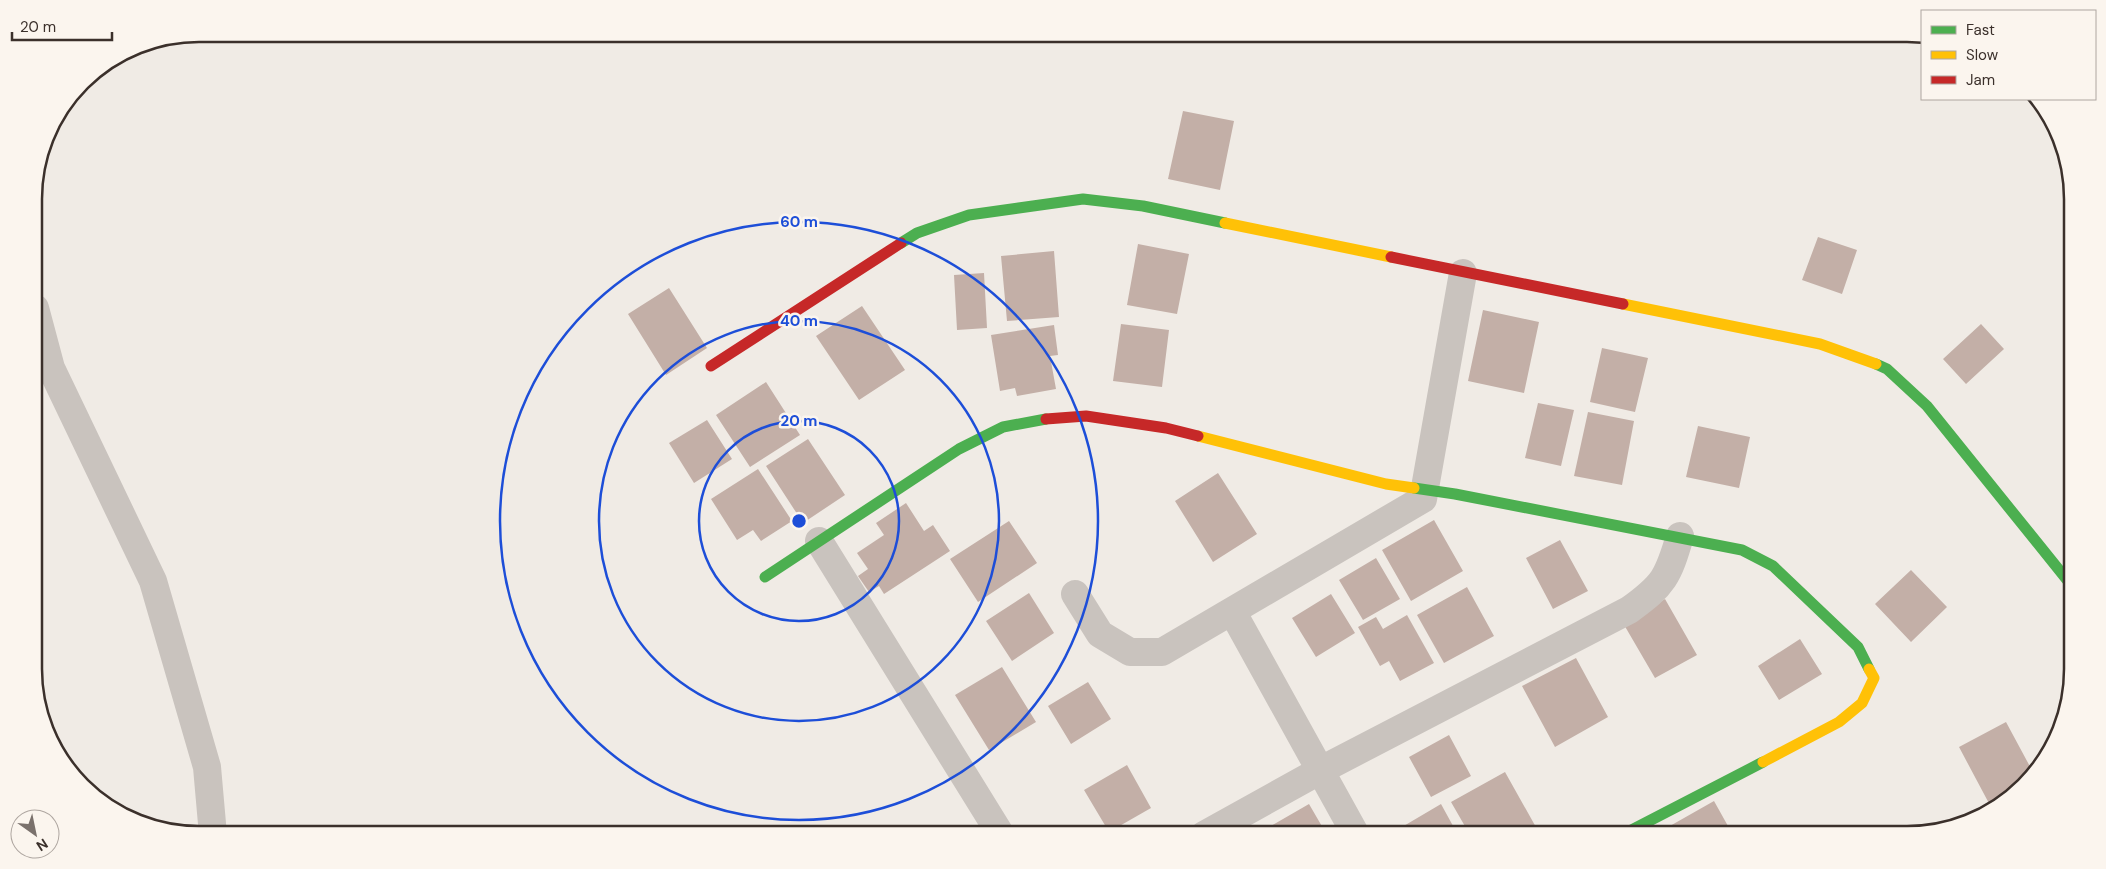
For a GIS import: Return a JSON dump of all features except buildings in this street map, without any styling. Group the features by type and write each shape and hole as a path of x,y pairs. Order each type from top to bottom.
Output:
{"street":[{"path":"710,366 917,233 969,215 1083,199 1143,206 1463,273 1820,344 1847,352 1887,369 1927,406 2064,576"},
{"path":"1076,594 1100,634 1130,652 1162,652 1424,498 1463,273"},
{"path":"43,337 51,368 153,581 207,767 212,826"},
{"path":"765,577 959,449 1003,427 1086,416 1166,428 1386,484 1680,536 1742,550 1773,566 1858,647 1874,678 1862,703 1839,722 1639,826"},
{"path":"1220,826 1321,770 1629,610 1652,593 1670,570 1680,536"},
{"path":"818,541 995,826"},
{"path":"1232,611 1351,826"}],"traffic: fast":[{"path":"901,243 917,233 969,215 1083,199 1143,206 1225,223"},
{"path":"1876,364 1887,369 1927,406 2064,576"},
{"path":"765,577 959,449 1003,427 1046,419"},
{"path":"1414,488 1455,494 1742,550 1773,566 1858,647 1869,669"},
{"path":"1639,826 1763,762"}],"traffic: slow":[{"path":"1225,223 1391,257"},
{"path":"1623,304 1820,344 1876,364"},
{"path":"1198,436 1386,484 1414,488"},
{"path":"1763,762 1839,722 1862,703 1874,678 1869,669"}],"traffic: jam":[{"path":"711,366 901,243"},
{"path":"1391,257 1623,304"},
{"path":"1046,419 1086,416 1166,428 1198,436"}]}
